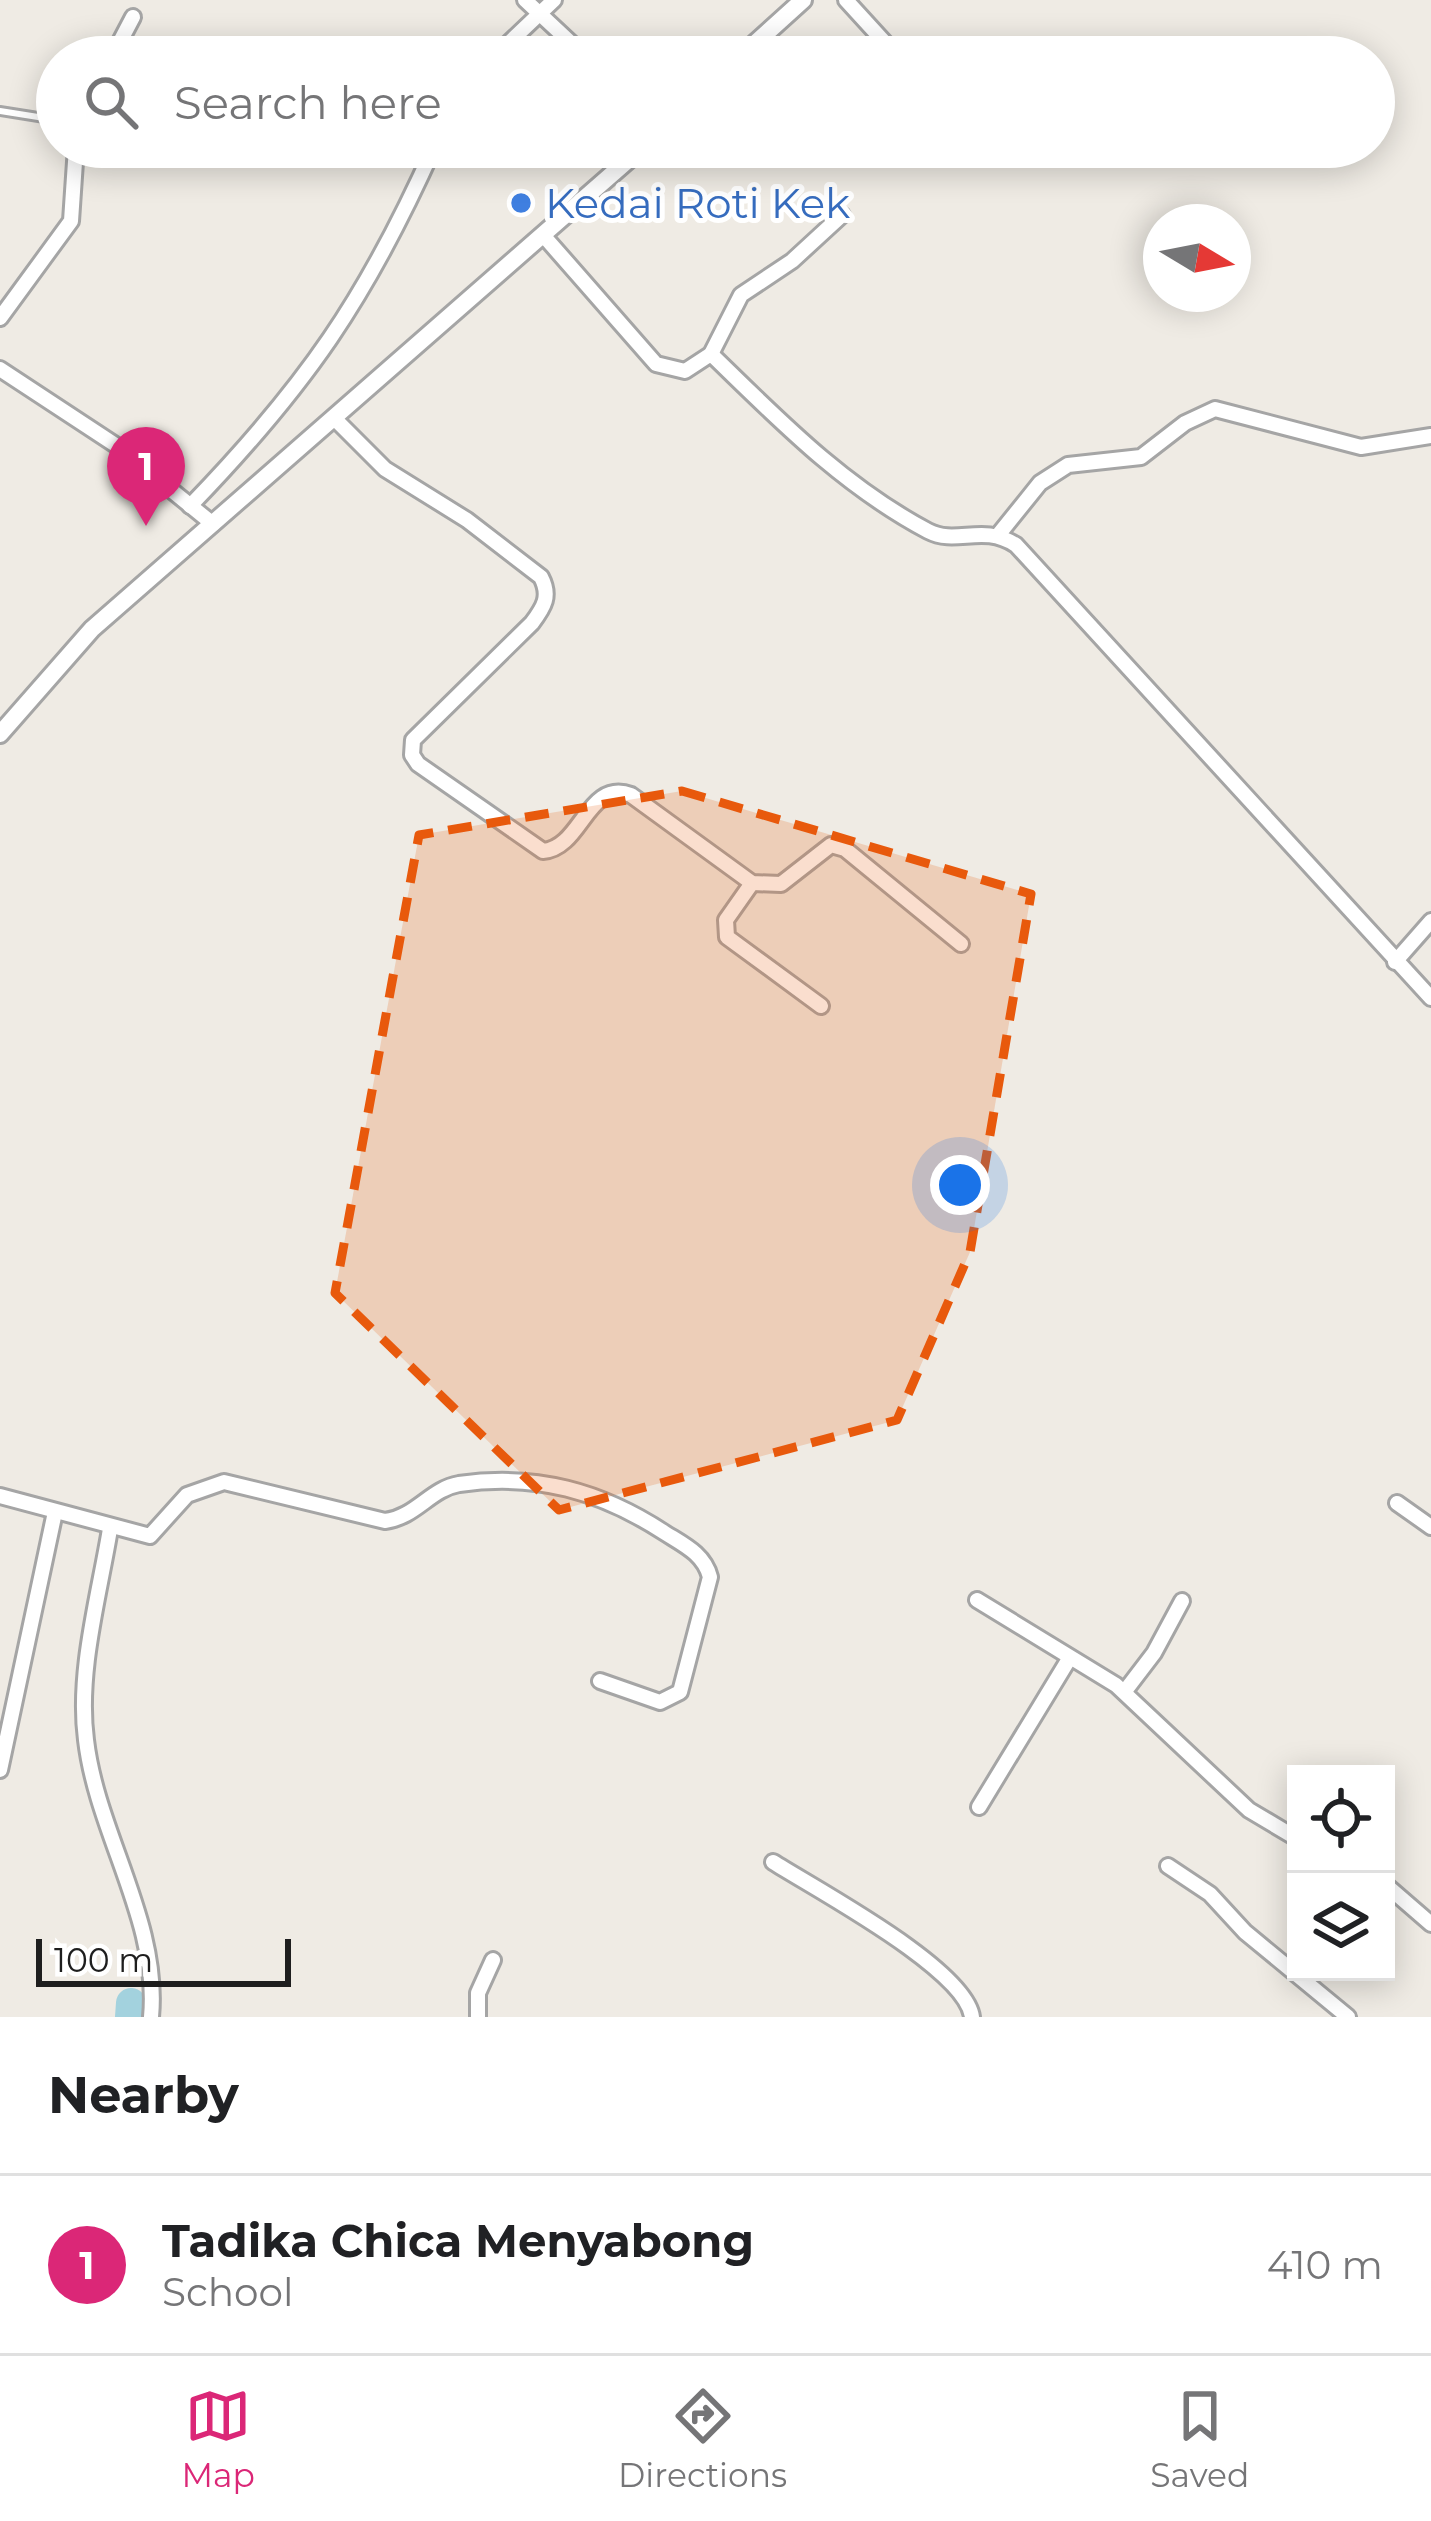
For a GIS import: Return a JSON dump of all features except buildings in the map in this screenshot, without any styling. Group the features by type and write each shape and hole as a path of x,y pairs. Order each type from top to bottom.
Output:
{"street":[{"path":"525,0 564,36"},
{"path":"515,36 554,0"},
{"path":"763,36 802,0"},
{"path":"846,0 879,36"},
{"path":"124,36 134,17"},
{"path":"0,318 71,221 75,168"},
{"path":"190,506 278,412 347,320 382,262 425,168"},
{"path":"0,734 92,629 619,168"},
{"path":"543,235 656,364 685,370 711,354 741,296 793,261 842,215"},
{"path":"711,354 811,451 877,500 938,535 999,534 1016,545 1431,998"},
{"path":"0,369 117,446 213,524"},
{"path":"999,534 1040,483 1068,465 1141,457 1185,423 1214,410 1361,447 1431,436"},
{"path":"334,418 360,449 467,520 541,577 547,587 542,610 532,623 412,740 412,755 418,764 543,851 561,846 602,796 625,792 752,883 782,884 831,845 845,849 961,944"},
{"path":"752,883 726,920 727,937 820,1006"},
{"path":"1395,962 1431,921"},
{"path":"0,1496 150,1536 162,1530 187,1495 224,1482 386,1521 402,1519 437,1492 460,1484 546,1482 581,1491 635,1513 698,1554 710,1577 680,1692 660,1702 600,1681"},
{"path":"1397,1502 1431,1527"},
{"path":"0,1770 55,1512"},
{"path":"110,1529 85,1695 85,1728 95,1785 151,1967 151,2017"},
{"path":"977,1600 1125,1691 1249,1810 1287,1833"},
{"path":"1125,1691 1154,1653 1182,1601"},
{"path":"979,1807 1070,1659"},
{"path":"773,1862 922,1956 961,1990 972,2017"},
{"path":"1168,1865 1210,1894 1245,1932 1348,2017"},
{"path":"1395,1893 1431,1924"},
{"path":"478,2017 478,1993 493,1960"}],"lane":[{"path":"0,111 36,117"}],"highlighted area":[{"path":"682,791 1031,894 970,1252 897,1420 559,1510 335,1293 419,835"}],"waterway":[{"path":"130,2017 131,2003"}],"place":[{"name":"Kedai Roti Kek","path":"521,203"},
{"name":"Tadika Chica Menyabong","path":"146,526"}]}
